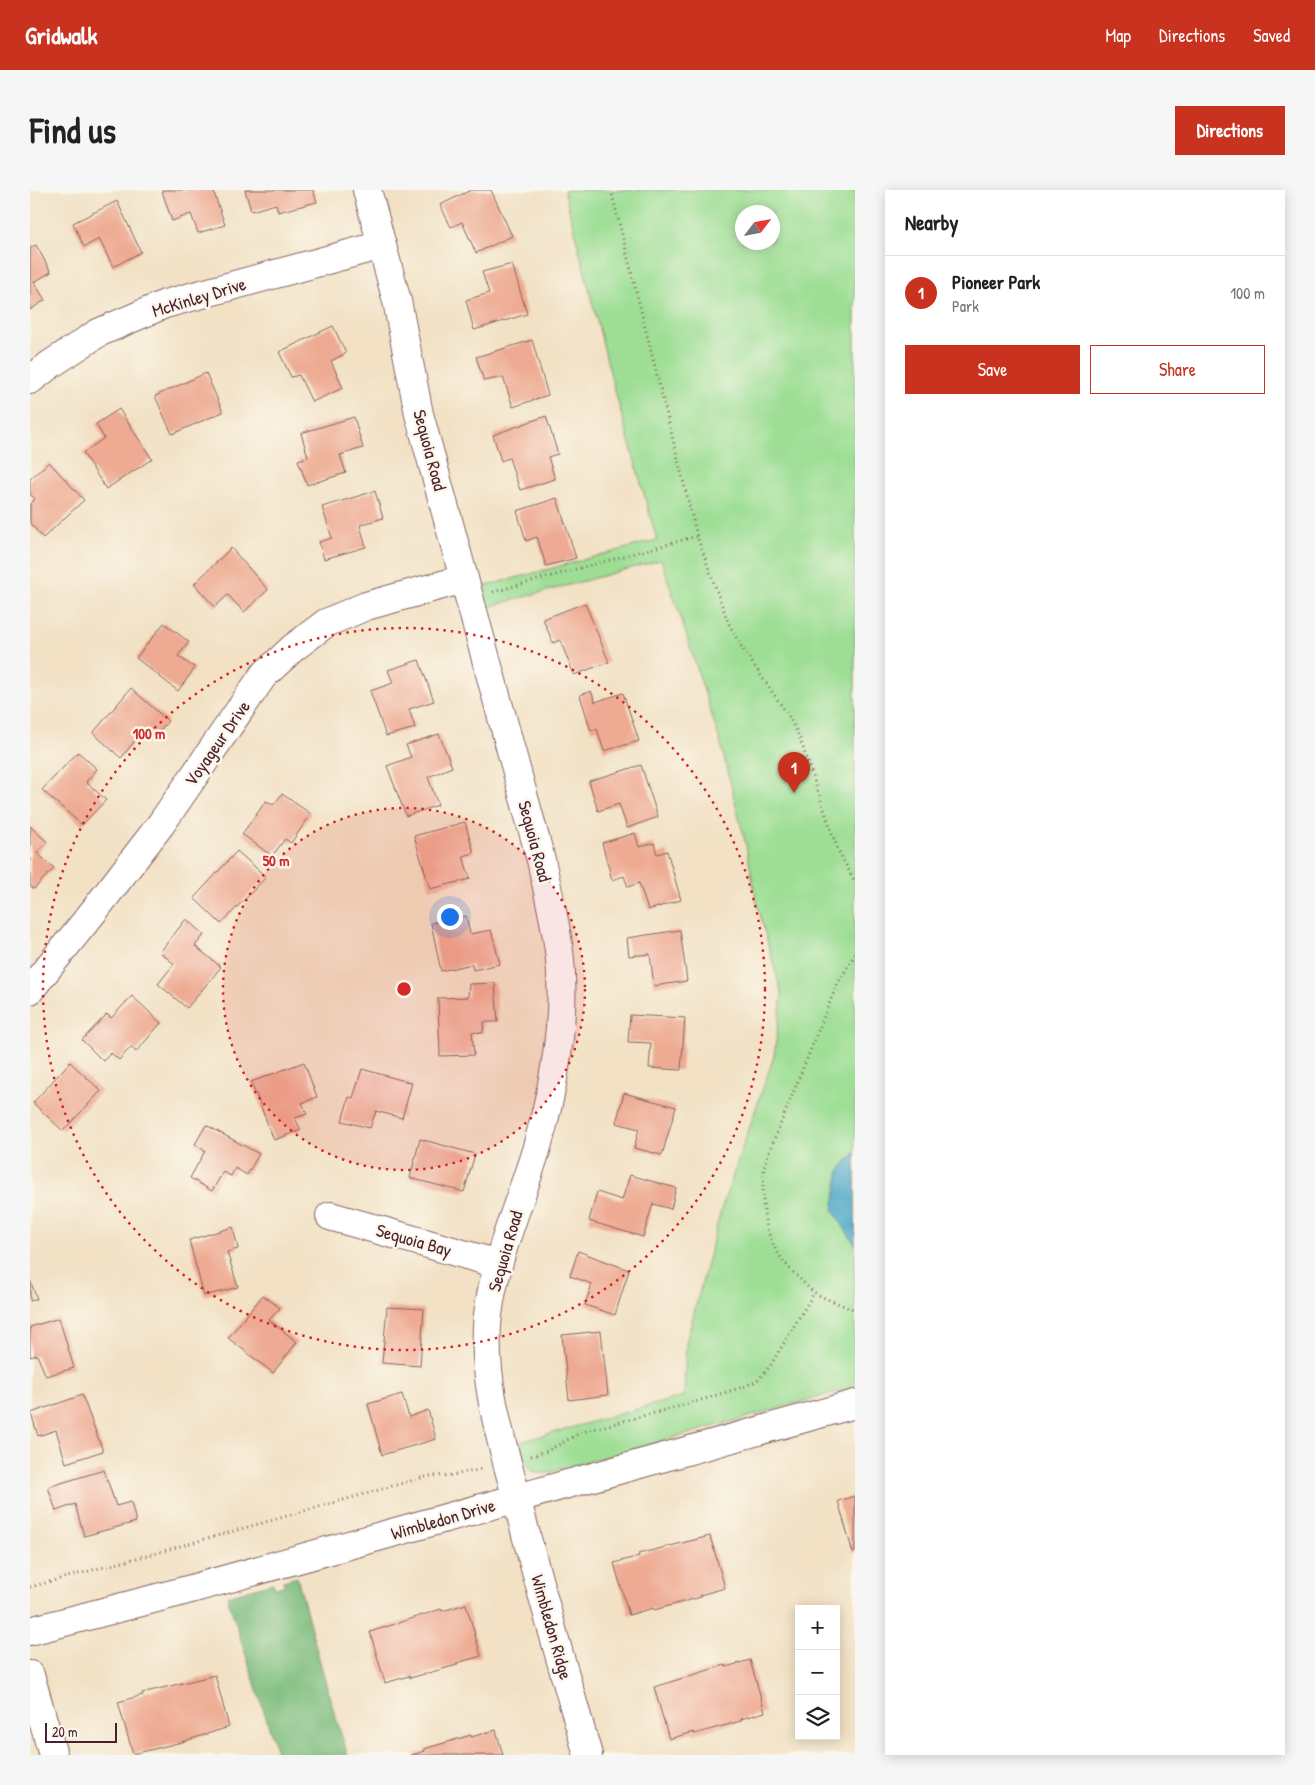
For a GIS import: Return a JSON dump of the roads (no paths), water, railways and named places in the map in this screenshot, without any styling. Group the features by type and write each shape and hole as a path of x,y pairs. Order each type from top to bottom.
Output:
{"street":[{"name":"Sequoia Road","path":"366,190 397,301 419,414 541,860 560,960 562,1005 550,1097 536,1148 498,1264 488,1315 487,1354 492,1392 516,1498"},
{"name":"McKinley Drive","path":"30,380 98,333 165,304 382,245"},
{"name":"Voyageur Drive","path":"30,990 161,824 262,676 293,648 326,623 366,606 467,588"},
{"name":"Sequoia Bay","path":"330,1216 498,1264"},
{"name":"Wimbledon Drive","path":"30,1631 190,1590 855,1404"},
{"name":"Wimbledon Ridge","path":"516,1498 588,1755"},
{"path":"30,1675 53,1755"}],"water":[{"path":"855,1153 855,1245 833,1210 840,1169"}],"place":[{"name":"Pioneer Park","path":"794,793"}]}
